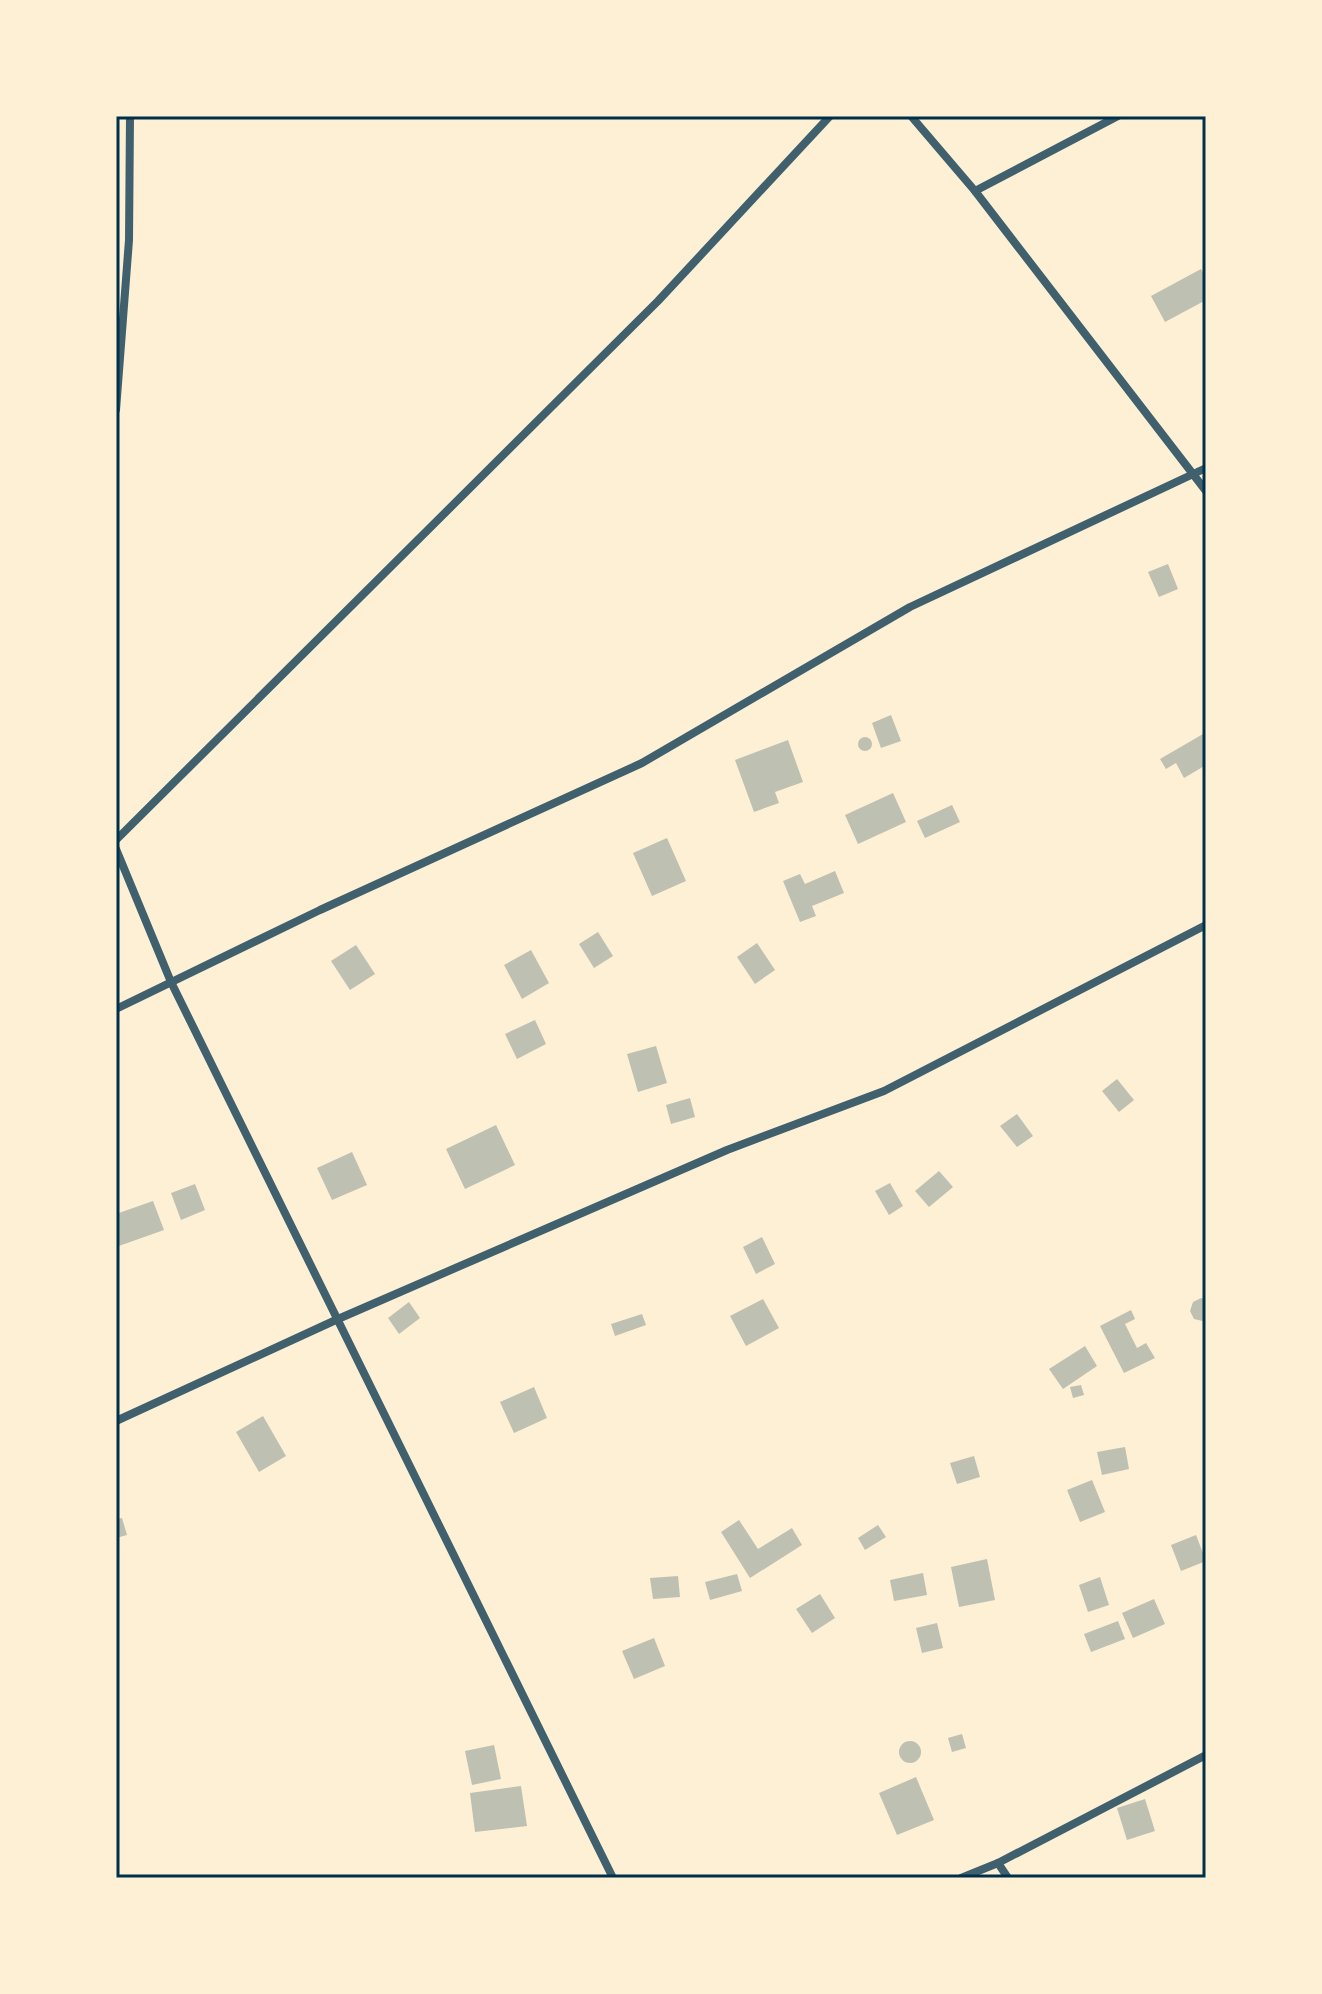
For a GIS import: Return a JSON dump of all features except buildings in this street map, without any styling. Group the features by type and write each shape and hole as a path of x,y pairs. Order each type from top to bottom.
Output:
{"street":[{"path":"116,410 129,240 130,116"},
{"path":"116,840 658,301 830,116"},
{"path":"911,116 975,191 1206,491"},
{"path":"975,191 1118,116"},
{"path":"116,1009 320,910 642,763 910,607 1206,468"},
{"path":"116,849 171,982 613,1878"},
{"path":"116,1421 338,1319 727,1150 884,1091 1206,925"},
{"path":"961,1878 998,1863 1206,1755"},
{"path":"998,1863 1008,1878"}]}
